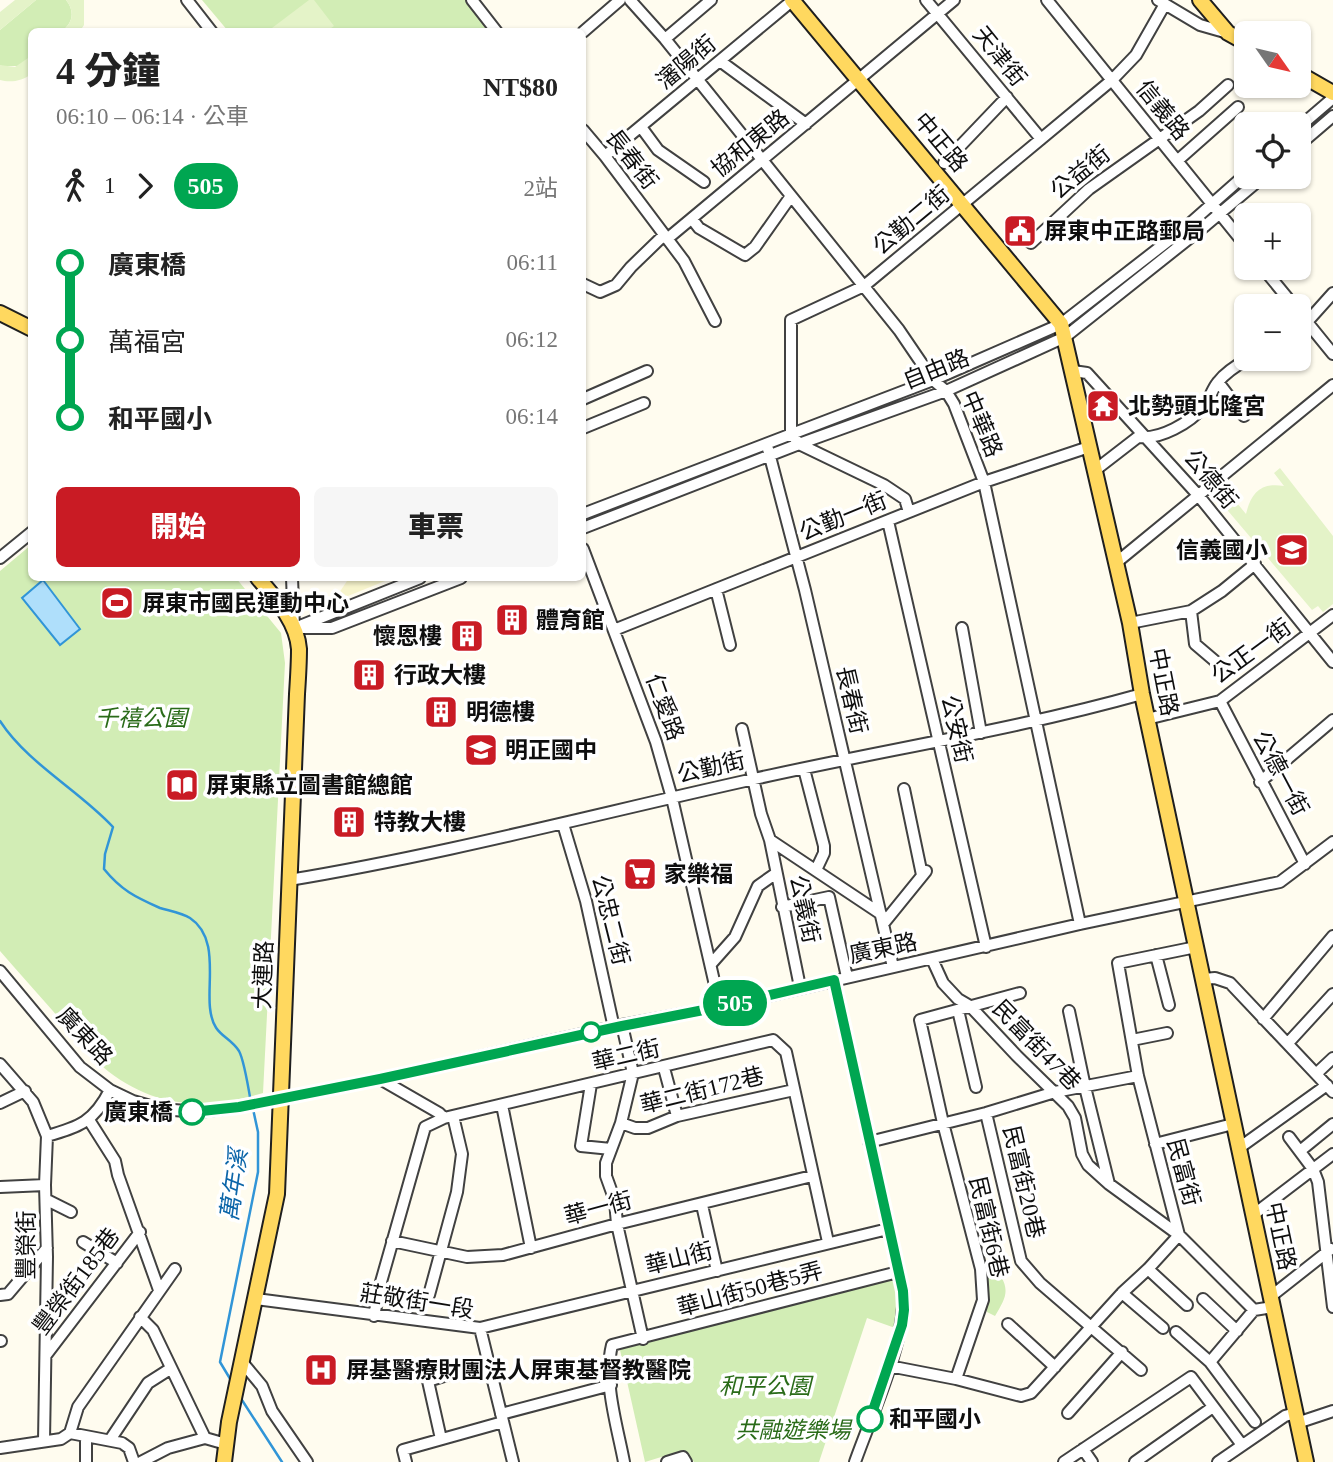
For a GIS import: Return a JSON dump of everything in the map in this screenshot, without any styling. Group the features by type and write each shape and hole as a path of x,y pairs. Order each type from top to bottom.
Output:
{"main road":[{"name":"中正路","path":"793,0 963,204 1063,331 1117,562 1147,719 1306,1462"},
{"path":"1200,0 1228,33 1234,36"},
{"path":"1311,80 1333,93"},
{"path":"0,313 28,327"},
{"path":"260,581 284,610 294,628"},
{"name":"大連路","path":"226,1444 276,1205 299,648 294,628"},
{"path":"224,1462 226,1444"}],"street":[{"path":"187,0 209,28"},
{"path":"472,0 494,28"},
{"path":"586,29 621,0"},
{"name":"中華路","path":"630,0 665,39 864,286 899,330 933,380 946,391 954,404 984,482 1080,924"},
{"path":"665,39 712,0"},
{"name":"瀋陽街","path":"605,156 793,0"},
{"name":"天津街","path":"926,0 1041,139"},
{"name":"協和東路","path":"586,285 600,292 616,285 631,267 666,237 692,219 954,0"},
{"name":"信義路","path":"1048,0 1234,231"},
{"path":"1162,2 1200,25 1228,33"},
{"name":"公勤二街","path":"791,433 791,320 864,286 1112,80 1136,55 1162,2"},
{"path":"720,61 806,124"},
{"name":"公益街","path":"1031,243 1089,189 1199,111 1228,85"},
{"path":"944,163 1007,97"},
{"path":"1311,117 1333,98"},
{"path":"1177,160 1238,107"},
{"path":"1311,135 1333,117"},
{"path":"641,127 658,150 704,182"},
{"name":"長春街","path":"586,134 684,261 715,321"},
{"name":"自由路","path":"586,513 1063,331 1234,185"},
{"name":"自由路","path":"586,527 799,444 946,391 1063,331 1250,189"},
{"path":"692,219 699,228 745,255 755,247 791,196"},
{"path":"1273,280 1284,294"},
{"path":"1311,316 1333,293"},
{"path":"1311,332 1333,354"},
{"path":"1094,471 1138,437 1149,439 1179,426 1196,414 1205,405 1218,382 1234,367"},
{"path":"586,397 647,371"},
{"name":"公德街","path":"1073,371 1087,373 1098,382 1124,415 1149,439 1255,564 1333,662"},
{"path":"1218,382 1244,416"},
{"path":"1117,562 1333,385"},
{"path":"586,427 644,403"},
{"path":"791,433 799,444 884,485 905,499 909,512"},
{"name":"長春街","path":"766,443 797,557 893,967"},
{"name":"公勤一街","path":"614,630 984,482 1089,447"},
{"name":"公安街","path":"888,521 986,947"},
{"path":"0,558 28,535"},
{"name":"仁愛路","path":"586,557 656,742 672,798 719,1007"},
{"path":"1130,623 1191,611 1222,591 1255,564"},
{"name":"大連路","path":"292,581 294,628"},
{"path":"294,628 412,581"},
{"path":"294,628 332,628 453,581"},
{"path":"716,589 730,645"},
{"path":"1191,611 1195,644 1215,661"},
{"name":"公正一街","path":"1147,719 1220,701 1333,615"},
{"path":"962,628 981,733"},
{"name":"公勤街","path":"289,880 563,824 753,779 981,733 1142,694"},
{"name":"公德一街","path":"1220,701 1305,864"},
{"path":"1260,782 1333,720"},
{"name":"公義街","path":"742,729 800,987"},
{"path":"804,769 824,846 824,853 816,870"},
{"path":"882,919 924,873 904,789"},
{"name":"公忠二街","path":"563,824 632,1073"},
{"name":"公義街","path":"769,840 816,870 882,919"},
{"name":"廣東路","path":"0,971 80,1068 110,1090 133,1101 161,1109 200,1112 239,1107 380,1079 719,1007 1080,924 1280,882 1333,842"},
{"path":"711,964 735,937 758,886 775,874"},
{"path":"782,907 830,897 847,977"},
{"path":"1262,1019 1333,936"},
{"path":"1169,1005 1156,955 1196,947"},
{"name":"民富街","path":"889,1366 956,1379 1021,1396 1031,1393 1179,1234 1138,1076 1118,963 1156,955"},
{"name":"民富街47巷","path":"933,959 943,983 958,999 970,1006 1055,1092 1075,1118 1082,1154 1088,1165 1109,1184 1179,1234 1254,1310"},
{"path":"1202,979 1215,978 1230,983 1244,995 1262,1019 1330,1089 1238,1148"},
{"path":"834,980 904,1310 889,1366 855,1462"},
{"path":"976,1087 958,1010 1020,993"},
{"path":"1287,1043 1333,994"},
{"name":"民富街6巷","path":"956,1379 983,1300 981,1269 943,1123 920,1020 958,1010"},
{"path":"1069,1011 1109,1184"},
{"path":"1132,1040 1167,1033"},
{"name":"華二街","path":"448,1117 632,1073 664,1068 773,1040 786,1052 828,1242"},
{"path":"1317,1073 1333,1058"},
{"name":"豐榮街","path":"0,1064 25,1091 40,1113 47,1136 44,1441"},
{"path":"664,1068 677,1116"},
{"path":"632,1073 621,1123 606,1163 606,1176 615,1201 617,1224 643,1339"},
{"path":"869,1142 986,1113 1055,1092 1138,1076"},
{"path":"380,1079 448,1117 463,1154 457,1192 429,1295"},
{"path":"591,1084 580,1146 611,1149"},
{"path":"47,1136 89,1120 110,1090"},
{"name":"華二街172巷","path":"621,1123 635,1128 648,1128 677,1116 794,1090"},
{"path":"0,1103 25,1091"},
{"path":"502,1105 531,1248"},
{"name":"民富街20巷","path":"986,1113 1021,1261 1040,1283 1091,1326"},
{"path":"374,1316 392,1241 425,1127 448,1117"},
{"path":"89,1120 116,1161 118,1175 159,1290"},
{"path":"1155,1144 1233,1124"},
{"path":"1300,1151 1333,1124"},
{"path":"1289,1137 1313,1169 1318,1182 1330,1250 1333,1307"},
{"path":"1253,1215 1333,1154"},
{"name":"華一街","path":"392,1241 467,1257 503,1255 812,1176"},
{"path":"0,1187 45,1185"},
{"path":"47,1200 71,1212"},
{"path":"702,1205 717,1271"},
{"name":"華山街","path":"480,1328 887,1229"},
{"name":"豐榮街185巷","path":"46,1356 140,1232"},
{"path":"83,1242 117,1263"},
{"path":"0,1294 8,1294 47,1248"},
{"path":"1210,1362 1254,1310 1271,1302 1330,1250"},
{"path":"0,1448 61,1440 70,1433 78,1407 175,1269"},
{"path":"1148,1269 1187,1305"},
{"name":"華山街50巷5弄","path":"611,1385 608,1360 612,1345 898,1272"},
{"path":"1122,1293 1163,1328"},
{"name":"莊敬街一段","path":"256,1299 480,1328 513,1462"},
{"path":"1203,1299 1237,1331"},
{"path":"139,1317 153,1330 205,1438"},
{"path":"1008,1324 1055,1367"},
{"path":"1091,1326 1141,1370"},
{"path":"1176,1332 1210,1362 1255,1422"},
{"path":"1068,1413 1122,1352"},
{"path":"441,1438 428,1381 488,1363"},
{"path":"241,1366 262,1385 272,1411 307,1462"},
{"path":"110,1440 148,1383 170,1369"},
{"path":"1064,1462 1191,1377 1242,1445"},
{"path":"406,1462 403,1450 611,1385 624,1462"},
{"path":"1135,1462 1213,1407"},
{"path":"1218,1462 1285,1416 1296,1418 1333,1411"},
{"path":"70,1433 110,1440 129,1448 134,1462"},
{"path":"86,1437 86,1462"},
{"path":"141,1462 175,1445 205,1438 226,1444"},
{"path":"1083,1449 1092,1462"},
{"path":"667,1462 683,1457 686,1462"}],"shaded area":[{"path":"347,581 385,581 333,602"}],"green space":[{"path":"15,0 36,0 0,30 0,12"},
{"path":"36,0 66,0 72,13 65,28 28,28 28,59 20,66 0,65 0,30"},
{"path":"66,0 84,0 82,28 65,28 72,17"},
{"path":"202,0 468,0 491,28 225,28"},
{"path":"309,0 314,0 334,26 331,28 272,28"},
{"path":"28,58 28,76 16,81 0,80 0,65 15,67"},
{"path":"1280,468 1333,536 1333,604 1323,612 1318,606 1312,610 1212,492 1222,485 1246,514 1258,491 1269,486 1284,486 1274,473"},
{"name":"千禧公園","path":"28,548 28,581 238,581 281,633 285,663 263,1093 241,1099 199,1103 179,1102 140,1091 98,1062 0,951 0,571"},
{"path":"997,1270 1004,1283 1005,1293 995,1316 987,1312 986,1274"},
{"name":"和平公園","path":"899,1277 898,1329 867,1318 819,1462 694,1462 684,1450 645,1462 620,1350 626,1345"}],"water":[{"path":"44,581 80,629 60,645 22,598"}],"waterway":[{"name":"萬年溪","path":"0,721 24,750 113,827 105,854 104,869 110,876 136,896 160,908 187,916 199,926 205,936 210,960 210,1008 214,1025 239,1051 251,1103"},
{"name":"萬年溪","path":"232,1382 220,1362 258,1172 258,1132 253,1109"},
{"name":"萬年溪","path":"240,1397 282,1462"}],"bus line":[{"name":"505","path":"192,1112 239,1107 380,1079 834,980 887,1229 903,1291 902,1325 870,1419"}],"place":[{"name":"屏東中正路郵局","path":"1020,231"},
{"name":"北勢頭北隆宮","path":"1103,406"},
{"name":"信義國小","path":"1292,550"},
{"name":"屏東市國民運動中心","path":"117,603"},
{"name":"體育館","path":"512,620"},
{"name":"懷恩樓","path":"467,636"},
{"name":"行政大樓","path":"369,675"},
{"name":"明德樓","path":"441,712"},
{"name":"明正國中","path":"481,750"},
{"name":"屏東縣立圖書館總館","path":"182,785"},
{"name":"特教大樓","path":"349,822"},
{"name":"家樂福","path":"640,874"},
{"name":"廣東橋","path":"192,1112"},
{"name":"屏基醫療財團法人屏東基督教醫院","path":"321,1370"},
{"name":"和平國小","path":"870,1419"}],"park label":[{"name":"共融遊樂場","path":"793,1430"}]}
